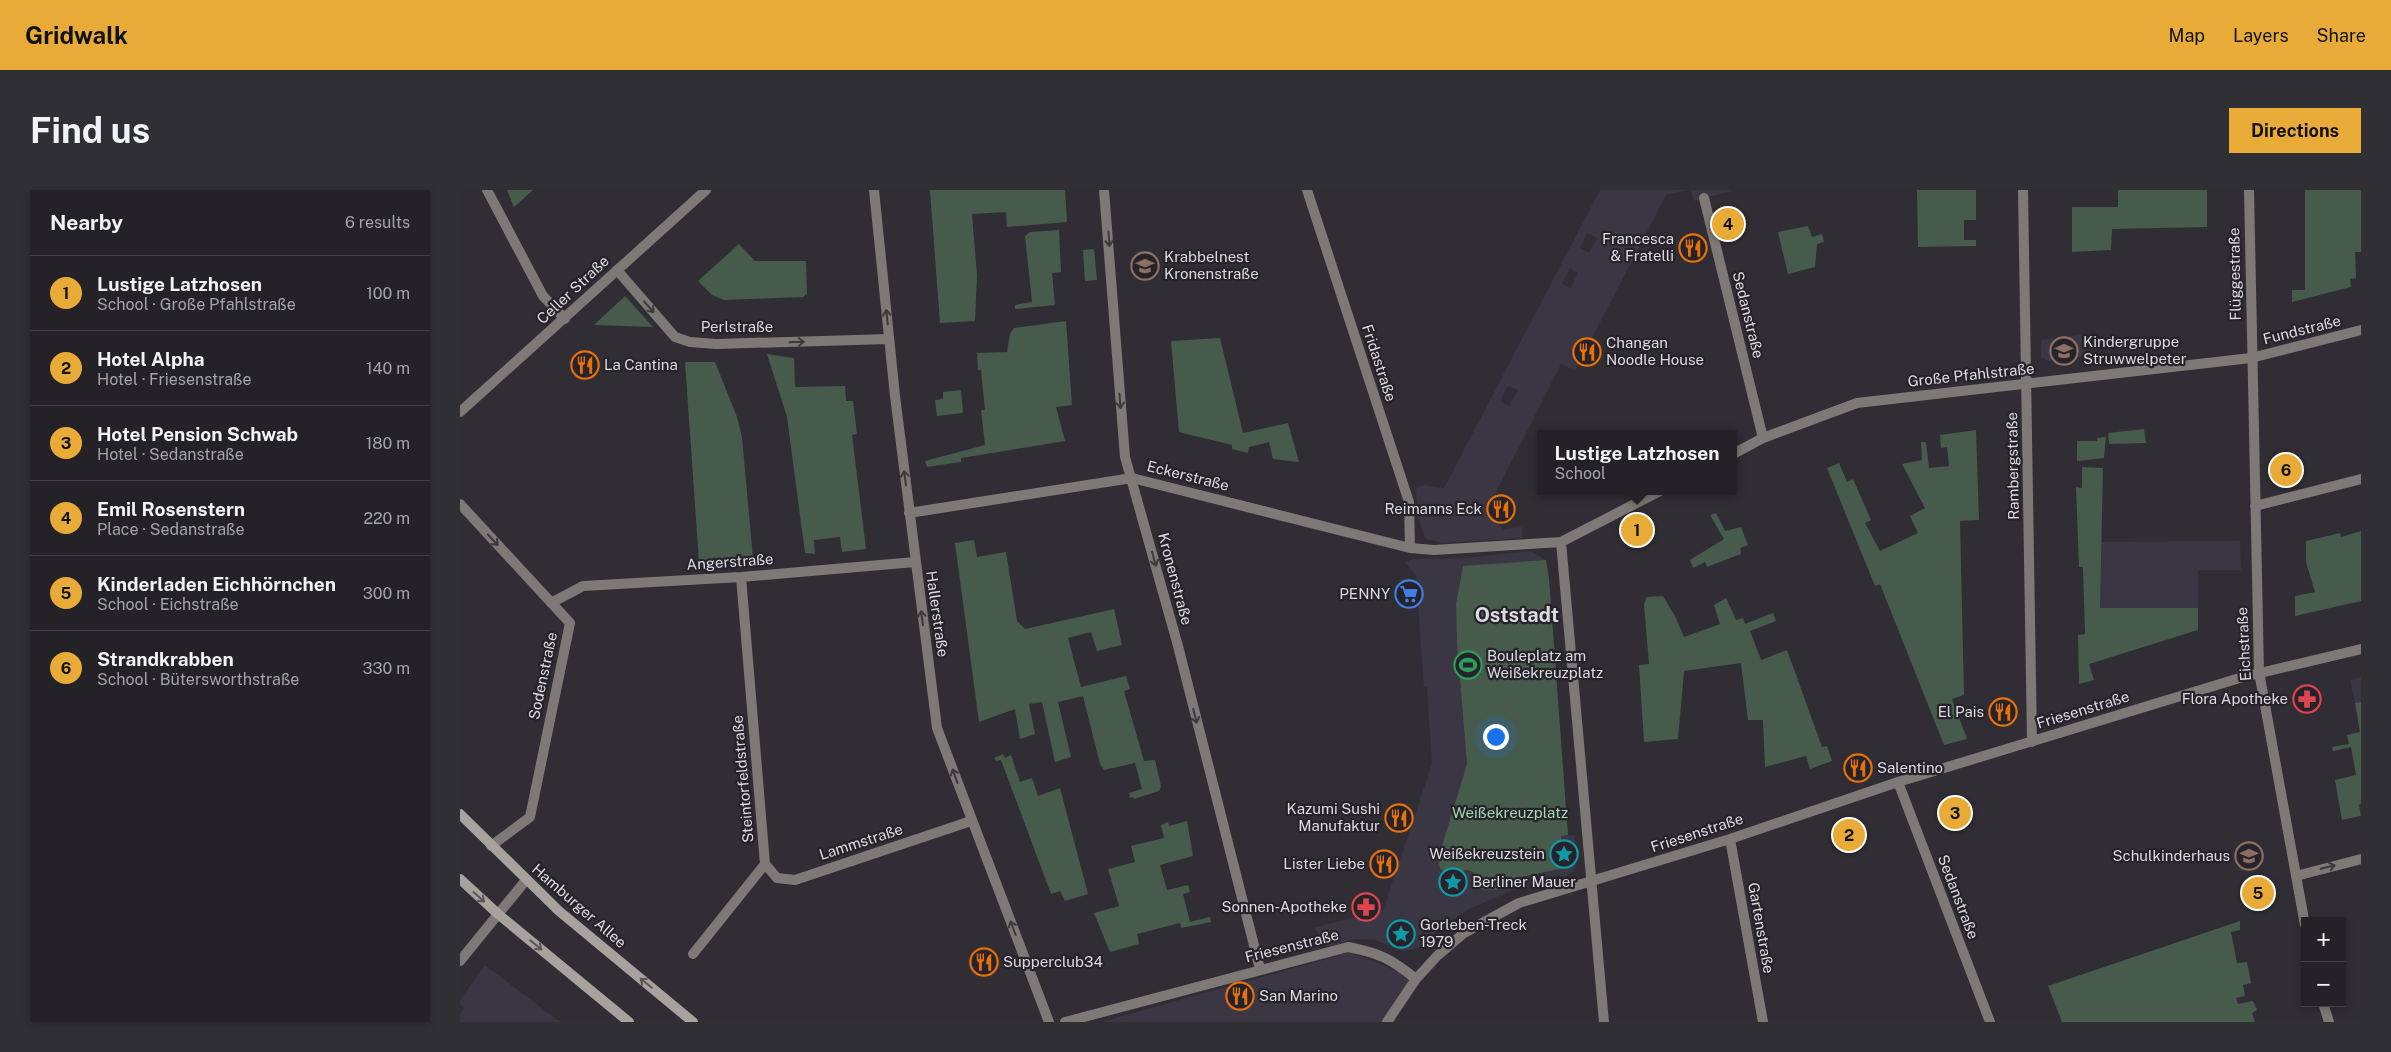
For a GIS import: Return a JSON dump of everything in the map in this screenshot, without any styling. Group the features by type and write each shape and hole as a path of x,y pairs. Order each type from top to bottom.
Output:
{"main road":[{"name":"Hamburger Allee","path":"460,814 559,912 695,1022"},
{"path":"460,879 498,914 628,1022"}],"street":[{"path":"487,190 543,296 565,318"},
{"name":"Celler Straße","path":"460,412 706,190"},
{"name":"Hallerstraße","path":"874,190 909,513 937,728 971,821 1050,1022"},
{"name":"Kronenstraße","path":"1104,190 1125,456 1260,969"},
{"name":"Fridastraße","path":"1307,190 1409,502 1410,548"},
{"name":"Rambergstraße","path":"2023,190 2032,742"},
{"name":"Flüggestraße","path":"2249,190 2251,358"},
{"name":"Sedanstraße","path":"1704,198 1763,438"},
{"name":"Perlstraße","path":"617,270 675,337 690,342 716,344 889,339"},
{"name":"Fundstraße","path":"2251,358 2361,330"},
{"name":"Große Pfahlstraße","path":"1737,452 1763,438 1857,403 2251,358"},
{"name":"Eichstraße","path":"2251,358 2259,672 2304,917"},
{"name":"Eckerstraße","path":"909,513 1132,478 1410,548 1457,549 1561,542"},
{"path":"2255,506 2361,479"},
{"path":"1604,1022 1590,883 1561,542 1652,495"},
{"name":"Sodenstraße","path":"460,504 570,623 530,816 491,846"},
{"name":"Angerstraße","path":"551,603 583,586 741,577 915,562"},
{"name":"Steintorfeldstraße","path":"741,577 765,864"},
{"name":"Friesenstraße","path":"1065,1022 1348,947 1371,951 1391,959 1416,978 1437,956 1464,933 1519,904 1730,839 1898,782 2259,672 2361,649"},
{"name":"Sedanstraße","path":"1898,782 1990,1022"},
{"name":"Lammstraße","path":"765,864 777,878 795,880 971,821"},
{"name":"Gartenstraße","path":"1730,839 1763,1022"},
{"path":"2296,876 2361,859"},
{"path":"693,954 765,864"},
{"path":"460,962 526,880"},
{"path":"1387,1022 1416,978"},
{"path":"2324,1007 2329,1022"}],"shaded area":[{"path":"1600,190 1687,190 1666,195 1575,371 1561,364 1487,510 1503,529 1522,527 1523,538 1444,543 1425,539 1418,516 1416,488 1423,485 1444,488","holes":["1587,233 1597,238 1589,253 1580,248","1570,268 1578,273 1570,288 1562,284","1508,386 1518,390 1509,406 1500,401"]},
{"path":"1691,190 1731,190 1732,191 1694,201"},
{"name":"Kindergruppe Struwwelpeter","path":"2084,334 2087,356 2048,361 2041,357 2041,340"},
{"path":"2240,541 2241,570 2198,570 2198,608 2100,609 2100,542"},
{"path":"1531,551 1546,560 1463,567 1456,603 1457,644 1467,764 1438,859 1440,868 1458,874 1463,871 1472,871 1498,890 1498,882 1564,868 1561,836 1575,835 1577,861 1574,870 1565,878 1559,875 1527,884 1471,908 1447,923 1420,947 1412,950 1403,951 1375,940 1356,939 1328,947 1314,928 1383,910 1432,764 1427,687 1424,687 1416,575 1405,562 1414,559 1464,558"},
{"path":"2361,677 2361,702 2355,703 2350,680"},
{"path":"1351,952 1416,979 1394,1022 1101,1022"},
{"path":"485,965 560,1022 460,1022 460,1015 464,1008 460,1005 460,1000"}],"green space":[{"path":"507,190 533,190 514,207"},
{"path":"930,190 1065,190 1067,222 1007,227 1006,212 972,214 977,275 975,321 940,323"},
{"path":"1917,190 1976,190 1976,220 1964,220 1964,240 1976,240 1976,246 1918,247"},
{"path":"2118,190 2207,190 2207,227 2112,229 2111,250 2072,252 2072,207 2118,207"},
{"path":"2305,190 2361,190 2361,252 2355,252 2356,278 2350,279 2351,287 2292,302 2292,290 2305,290"},
{"path":"1808,226 1812,237 1822,234 1824,242 1817,244 1815,267 1788,274 1778,232"},
{"path":"1059,230 1061,272 1052,273 1055,305 1015,309 1015,305 1032,302 1025,236 1030,232"},
{"path":"739,244 755,261 806,261 807,294 803,297 724,300 712,295 698,281"},
{"path":"1094,249 1097,280 1085,281 1083,250"},
{"path":"625,296 653,327 594,325"},
{"path":"1066,321 1072,405 1056,407 1065,441 961,458 961,462 927,467 925,461 985,445 981,410 985,410 981,370 978,370 977,353 1007,352 1010,334 1014,328"},
{"path":"1220,338 1243,433 1288,423 1299,462 1273,459 1269,442 1249,447 1248,453 1232,449 1232,445 1179,432 1171,341"},
{"path":"767,354 794,358 795,387 845,386 846,401 853,401 857,434 852,435 866,549 842,552 840,537 814,540 815,554 805,553 787,417"},
{"path":"685,362 715,362 737,417 742,437 753,558 699,562"},
{"path":"961,390 963,413 937,416 935,400 943,399 943,392"},
{"path":"2144,429 2146,443 2109,444 2108,433"},
{"path":"1976,430 1979,520 1960,521 1964,695 1952,699 1967,739 1944,745 1880,584 1875,586 1827,468 1839,463 1847,482 1853,479 1871,520 1865,523 1880,551 1918,533 1910,516 1925,508 1902,464 1922,460 1921,442 1926,442 1929,468 1949,466 1947,447 1941,448 1940,435"},
{"path":"2106,437 2104,458 2077,461 2077,441 2097,441 2097,438"},
{"path":"2082,467 2103,468 2100,608 2198,608 2198,630 2089,664 2094,680 2079,684 2078,635 2085,634 2083,567 2079,567 2076,487 2082,488"},
{"path":"1716,513 1725,531 1741,527 1748,545 1740,548 1741,554 1707,567 1705,562 1693,568 1690,560 1724,539 1710,515"},
{"path":"2361,531 2361,601 2295,616 2295,596 2315,592 2306,562 2306,541 2340,533 2341,537"},
{"path":"974,540 977,557 1006,552 1017,621 1025,629 1114,609 1122,645 1097,651 1091,632 1068,638 1081,687 1126,676 1130,689 1124,691 1144,761 1155,760 1161,786 1159,791 1134,799 1134,797 1130,798 1129,793 1142,789 1135,763 1104,770 1100,764 1083,696 1058,702 1071,757 1055,762 1042,702 1029,704 1035,734 1020,739 1015,709 979,722 955,543"},
{"name":"Weißekreuzplatz","path":"1546,560 1549,578 1568,835 1561,836 1564,868 1498,882 1498,890 1478,889 1476,876 1473,872 1466,870 1455,876 1447,875 1440,868 1438,859 1467,764 1457,644 1456,603 1463,566"},
{"path":"1663,596 1676,618 1684,637 1720,624 1714,605 1726,598 1736,620 1743,618 1745,624 1773,613 1776,621 1750,631 1761,660 1787,650 1822,747 1827,746 1832,761 1810,769 1806,756 1765,767 1763,720 1748,720 1741,663 1684,671 1678,739 1644,742 1639,665 1649,664 1644,604 1647,597"},
{"path":"2361,702 2361,804 2359,805 2361,816 2342,820 2335,780 2356,775 2351,747 2333,751 2332,747 2349,744 2347,735 2360,732 2355,703"},
{"path":"1003,754 1005,758 1011,755 1020,782 1032,778 1038,796 1060,788 1088,894 1065,901 1060,891 1051,894 1001,760 996,761 994,758"},
{"path":"1187,821 1193,856 1160,865 1167,890 1188,885 1190,892 1183,894 1190,922 1210,917 1211,922 1181,928 1180,923 1137,934 1139,944 1110,952 1094,913 1119,906 1108,869 1135,862 1131,846 1164,838 1161,825 1168,822 1169,826"},
{"path":"2240,921 2240,930 2231,932 2237,963 2247,962 2251,983 2243,985 2245,996 2236,998 2238,1004 2253,1001 2257,1010 2252,1013 2255,1022 2062,1022 2048,986"}],"place":[{"name":"Emil Rosenstern","path":"1728,224"},
{"name":"Francesca & Fratelli","path":"1693,248"},
{"name":"Krabbelnest Kronenstraße","path":"1145,266"},
{"name":"Kindergruppe Struwwelpeter","path":"2064,351"},
{"name":"Changan Noodle House","path":"1587,352"},
{"name":"La Cantina","path":"585,365"},
{"name":"Strandkrabben","path":"2286,470"},
{"name":"Reimanns Eck","path":"1501,509"},
{"name":"Lustige Latzhosen","path":"1637,530"},
{"name":"PENNY","path":"1409,594"},
{"name":"Bouleplatz am Weißekreuzplatz","path":"1468,665"},
{"name":"Flora Apotheke","path":"2307,699"},
{"name":"El Pais","path":"2003,712"},
{"name":"Salentino","path":"1858,768"},
{"name":"Hotel Pension Schwab","path":"1955,813"},
{"name":"Kazumi Sushi Manufaktur","path":"1399,818"},
{"name":"Hotel Alpha","path":"1849,835"},
{"name":"Weißekreuzstein","path":"1564,854"},
{"name":"Schulkinderhaus","path":"2249,856"},
{"name":"Lister Liebe","path":"1384,864"},
{"name":"Berliner Mauer","path":"1453,882"},
{"name":"Kinderladen Eichhörnchen","path":"2258,893"},
{"name":"Sonnen-Apotheke","path":"1366,907"},
{"name":"Gorleben-Treck 1979","path":"1401,934"},
{"name":"Supperclub34","path":"984,962"},
{"name":"San Marino","path":"1240,996"}],"district":[{"name":"Oststadt","path":"1517,615"}]}
